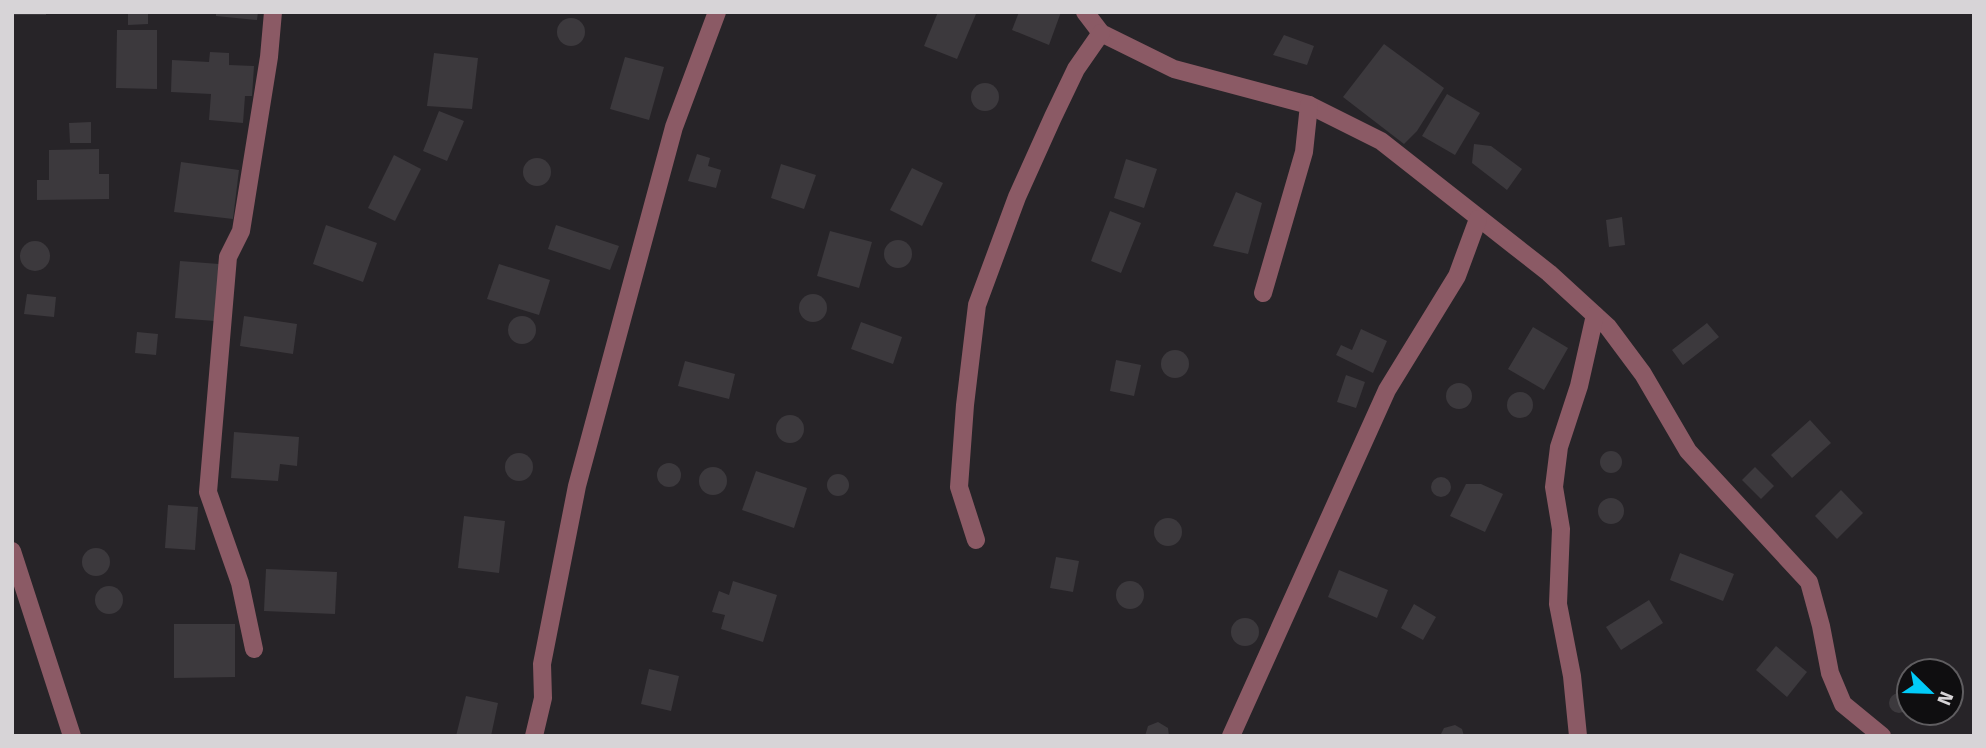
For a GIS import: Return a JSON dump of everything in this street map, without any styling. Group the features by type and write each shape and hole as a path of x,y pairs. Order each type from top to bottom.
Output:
{"street":[{"path":"254,649 240,583 208,492 228,257 241,231 270,57 273,12"},
{"path":"534,736 543,698 542,664 578,486 674,127 717,12"},
{"path":"1085,12 1101,33 1174,69 1309,105 1381,141 1549,273 1608,327 1643,374 1688,451 1809,582 1830,673 1843,704 1882,736"},
{"path":"976,540 959,487 977,305 1017,197 1053,117 1076,69 1101,33"},
{"path":"1263,293 1304,152 1309,105"},
{"path":"1231,736 1387,390 1457,276 1478,219"},
{"path":"1578,736 1572,676 1558,604 1561,529 1553,487 1559,447 1579,386 1595,315"},
{"path":"12,551 72,736"}],"building":[{"path":"13,12 46,12 46,15 13,15"},
{"path":"128,12 148,12 148,24 128,25"},
{"path":"216,12 258,12 257,20 216,16"},
{"path":"938,12 976,14 957,59 924,46"},
{"path":"1019,12 1061,12 1049,45 1012,30"},
{"path":"571,18 581,22 585,32 581,42 571,46 561,42 557,32 561,22"},
{"path":"117,30 157,30 157,89 116,88"},
{"path":"1284,35 1314,46 1307,65 1273,55"},
{"path":"1384,44 1444,88 1417,131 1404,144 1343,97"},
{"path":"210,52 229,53 229,65 254,66 252,96 245,96 243,123 209,120 211,94 171,92 172,60 209,62"},
{"path":"434,53 478,58 472,109 427,106"},
{"path":"625,57 664,67 649,120 610,109"},
{"path":"985,83 995,87 999,97 995,107 985,111 975,107 971,97 975,87"},
{"path":"1447,94 1480,113 1455,155 1422,136"},
{"path":"439,111 464,121 447,161 423,151"},
{"path":"91,122 91,143 70,143 69,123"},
{"path":"1474,144 1491,146 1522,169 1507,190 1472,163"},
{"path":"99,149 99,174 109,174 109,199 37,200 37,180 49,180 49,150"},
{"path":"697,154 710,158 708,166 721,170 716,188 688,181"},
{"path":"394,155 421,169 395,221 368,208"},
{"path":"537,158 547,162 551,172 547,182 537,186 527,182 523,172 527,162"},
{"path":"1126,159 1157,169 1144,208 1114,198"},
{"path":"181,162 239,170 233,219 174,212"},
{"path":"781,164 816,175 804,209 771,198"},
{"path":"912,168 943,183 922,226 890,210"},
{"path":"1236,192 1262,203 1248,254 1213,246"},
{"path":"1110,211 1141,223 1121,273 1091,261"},
{"path":"1622,217 1625,245 1609,247 1606,220"},
{"path":"326,225 377,243 363,282 313,264"},
{"path":"556,225 619,246 610,270 548,249"},
{"path":"830,231 872,242 859,288 817,276"},
{"path":"898,240 908,244 912,254 908,264 898,268 888,264 884,254 888,244"},
{"path":"35,241 41,242 49,250 49,262 41,270 35,271 29,270 21,262 20,256 21,250 29,242"},
{"path":"180,261 219,264 215,321 175,318"},
{"path":"499,264 550,280 539,315 487,299"},
{"path":"27,294 56,297 54,317 24,314"},
{"path":"813,294 823,298 827,308 823,318 813,322 803,318 799,308 803,298"},
{"path":"244,316 297,324 293,354 240,346"},
{"path":"522,316 532,320 536,330 532,340 522,344 512,340 508,330 512,320"},
{"path":"861,322 902,337 893,364 851,349"},
{"path":"1707,323 1719,337 1683,365 1672,350"},
{"path":"1533,327 1568,348 1544,390 1508,369"},
{"path":"1361,329 1387,341 1373,373 1336,355 1341,345 1352,350"},
{"path":"137,332 158,334 156,355 135,353"},
{"path":"1175,350 1185,354 1189,364 1185,374 1175,378 1165,374 1161,364 1165,354"},
{"path":"1116,360 1141,365 1134,396 1110,391"},
{"path":"685,361 735,374 729,399 678,386"},
{"path":"1346,375 1365,382 1356,408 1337,402"},
{"path":"1459,383 1468,387 1472,396 1468,405 1459,409 1450,405 1446,396 1450,387"},
{"path":"1520,392 1529,396 1533,405 1529,414 1520,418 1511,414 1507,405 1511,396"},
{"path":"790,415 800,419 804,429 800,439 790,443 780,439 776,429 780,419"},
{"path":"1810,420 1831,443 1792,478 1771,455"},
{"path":"234,432 299,437 297,466 280,464 278,481 231,478"},
{"path":"1611,451 1619,454 1622,462 1619,470 1611,473 1603,470 1600,462 1603,454"},
{"path":"519,453 529,457 533,467 529,477 519,481 509,477 505,467 509,457"},
{"path":"669,463 677,467 681,475 677,483 669,487 661,483 657,475 661,467"},
{"path":"713,467 723,471 727,481 723,491 713,495 703,491 699,481 703,471"},
{"path":"1755,467 1774,486 1761,499 1742,480"},
{"path":"756,471 807,488 794,528 742,510"},
{"path":"838,474 846,477 849,485 846,493 838,496 830,493 827,485 830,477"},
{"path":"1437,477 1445,477 1451,487 1445,497 1437,497 1431,491 1431,483"},
{"path":"1466,484 1481,484 1503,494 1485,532 1450,516"},
{"path":"1841,490 1863,513 1837,539 1815,516"},
{"path":"1611,498 1620,502 1624,511 1620,520 1611,524 1602,520 1598,511 1602,502"},
{"path":"168,505 198,507 195,550 165,548"},
{"path":"464,516 505,521 499,573 458,568"},
{"path":"1168,518 1178,522 1182,532 1178,542 1168,546 1158,542 1154,532 1158,522"},
{"path":"96,548 106,552 110,562 106,572 96,576 86,572 82,562 86,552"},
{"path":"1680,553 1734,574 1723,601 1670,580"},
{"path":"1056,557 1079,561 1073,592 1050,588"},
{"path":"266,569 337,572 335,614 264,611"},
{"path":"1339,570 1388,590 1377,618 1328,597"},
{"path":"733,581 777,595 763,642 721,629 725,615 712,612 719,591 729,595"},
{"path":"1130,581 1140,585 1144,595 1140,605 1130,609 1120,605 1116,595 1120,585"},
{"path":"109,586 119,590 123,600 119,610 109,614 99,610 95,600 99,590"},
{"path":"1649,600 1663,623 1621,650 1606,627"},
{"path":"1414,604 1436,617 1423,640 1401,628"},
{"path":"1245,618 1255,622 1259,632 1255,642 1245,646 1235,642 1231,632 1235,622"},
{"path":"174,624 235,624 235,677 174,678"},
{"path":"1776,646 1807,672 1787,697 1756,670"},
{"path":"649,669 679,676 671,711 641,704"},
{"path":"1895,694 1895,712 1889,703"},
{"path":"466,696 498,703 491,736 456,736"},
{"path":"1158,722 1168,728 1169,736 1145,736 1148,726"},
{"path":"1455,725 1462,729 1464,736 1440,736 1444,728"}]}
